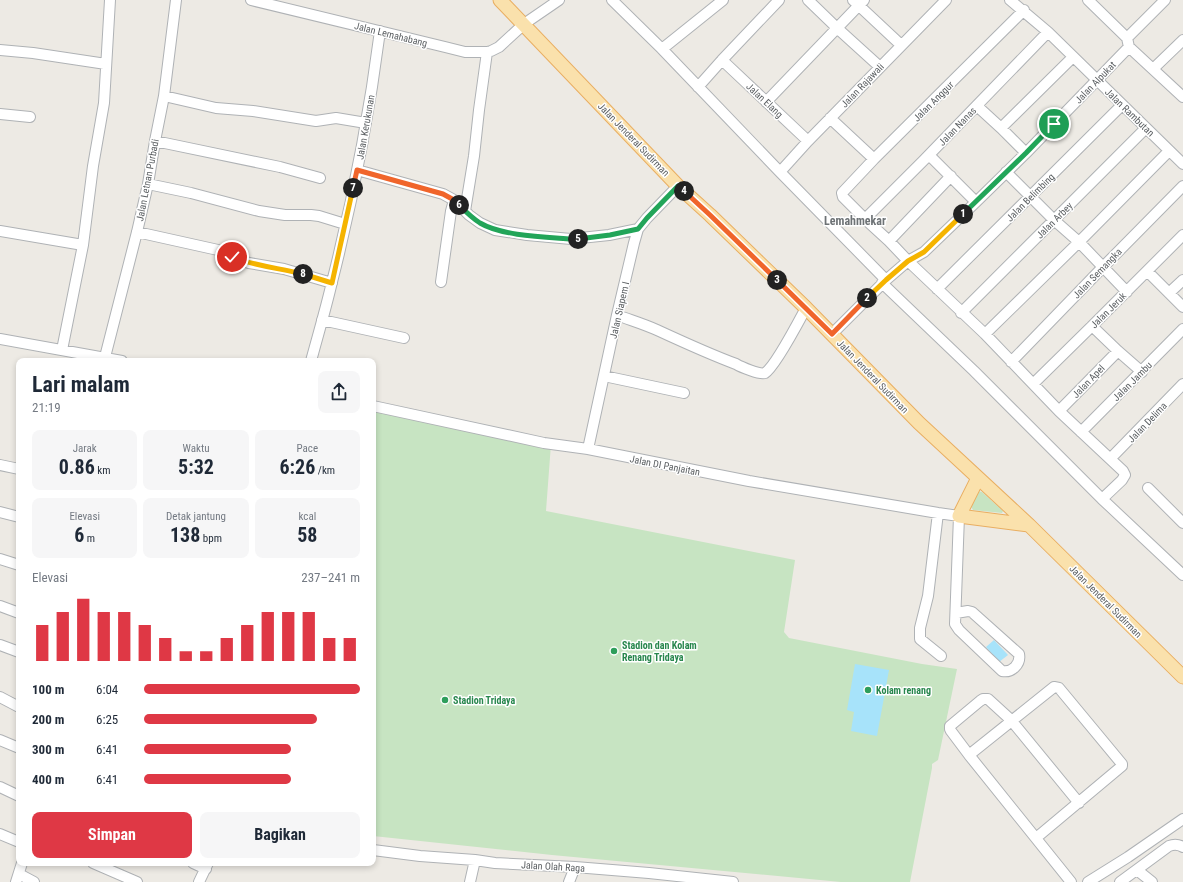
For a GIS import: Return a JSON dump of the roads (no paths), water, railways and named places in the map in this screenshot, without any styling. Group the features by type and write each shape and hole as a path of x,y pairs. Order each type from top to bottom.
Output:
{"main road":[{"name":"Jalan Jenderal Sudirman","path":"500,0 678,186 806,308 919,423 1029,525 1183,677"},
{"path":"978,478 959,516 1029,525"}],"street":[{"path":"62,350 83,246 104,103 110,0"},
{"name":"Jalan Letnan Purbadi","path":"104,358 148,184 164,96 176,0"},
{"name":"Jalan Lemahabang","path":"251,0 465,52 487,52 499,47 524,24 559,0"},
{"path":"612,0 662,49 884,282 1102,499 1183,575"},
{"path":"662,49 723,0"},
{"path":"698,87 779,0"},
{"path":"808,0 880,67"},
{"name":"Jalan Rajawali","path":"780,172 830,118 946,0"},
{"name":"Jalan Rambutan","path":"1010,0 1024,10 1048,32 1183,164"},
{"name":"Jalan Alpukat","path":"832,334 884,282 908,261 924,252 1026,153 1097,80 1165,0"},
{"path":"766,102 837,28 858,2 901,45"},
{"path":"1094,2 1128,43 1183,97"},
{"name":"Jalan Anggur","path":"865,219 843,198 842,193 874,159 1024,10"},
{"name":"Jalan Kerukunan","path":"312,358 332,283 357,170 375,70 380,31"},
{"name":"Jalan Nanas","path":"865,219 1048,32"},
{"path":"1153,69 1183,40"},
{"path":"0,50 48,55 106,64"},
{"path":"465,211 474,156 487,52"},
{"path":"1002,128 1073,57"},
{"name":"Jalan Elang","path":"722,60 808,141"},
{"path":"164,96 221,108 253,111 316,121 336,118 366,123"},
{"name":"Jalan Belimbing","path":"937,289 1122,104"},
{"path":"977,106 1002,128 1026,153"},
{"path":"0,114 30,117"},
{"path":"830,118 874,159"},
{"name":"Jalan Arbey","path":"962,313 1146,128"},
{"path":"155,141 280,167 320,178"},
{"path":"985,334 1170,151"},
{"path":"929,155 976,202"},
{"path":"357,170 443,194 454,200 469,215 490,228 527,235 571,239 610,235 638,229"},
{"path":"1006,172 1054,220 1079,242 1127,292"},
{"path":"889,240 951,176"},
{"path":"148,184 191,192 259,211 285,215 319,216 345,224"},
{"name":"Jalan Siapem I","path":"588,449 617,315 638,229 678,186"},
{"name":"Jalan Semangka","path":"1011,362 1183,186"},
{"path":"441,282 451,211 454,200"},
{"path":"865,219 889,240 908,261 985,334 1059,411 1123,471 1125,475 1122,480 1102,499"},
{"path":"0,231 83,246"},
{"path":"137,232 218,250 232,257 250,263 284,269 332,283"},
{"name":"Jalan Jeruk","path":"1033,384 1183,235"},
{"path":"1147,271 1183,306"},
{"path":"1170,294 1183,280"},
{"path":"617,315 656,330 726,361 750,370 765,373 775,361 787,342 806,308"},
{"path":"322,320 404,338"},
{"path":"1092,326 1142,372"},
{"name":"Jalan Jambu","path":"1081,432 1183,330"},
{"path":"0,339 99,358"},
{"name":"Jalan Apel","path":"1059,411 1118,351"},
{"path":"604,376 684,393"},
{"name":"Jalan Delima","path":"1110,459 1183,384"},
{"name":"Jalan DI Panjaitan","path":"376,407 538,441 588,449 749,481 959,516"},
{"path":"0,465 16,468"},
{"path":"1148,488 1183,523"},
{"path":"0,512 16,516"},
{"path":"938,513 928,596 919,636 920,639 941,656"},
{"path":"956,613 968,611 972,612 1019,654 1020,660 1017,665 1010,671 1002,671 959,630 955,624 959,516"},
{"path":"0,559 16,564"},
{"path":"0,606 16,612"},
{"path":"0,645 16,651"},
{"path":"969,755 1054,687 1056,687 1059,688 1122,764 1122,766 1080,803 1036,838"},
{"path":"0,697 16,705"},
{"path":"1071,882 969,755 950,729 950,726 980,701 983,699 988,699 1012,720 1080,803"},
{"path":"0,740 16,747"},
{"path":"0,787 16,795"},
{"path":"1088,882 1128,857 1183,819"},
{"path":"0,834 16,841"},
{"path":"1120,882 1169,846 1178,845 1183,847"},
{"name":"Jalan Olah Raga","path":"376,850 495,863 575,867 733,882"},
{"path":"470,882 475,860"},
{"path":"21,866 17,878 34,882"},
{"path":"100,866 137,882"},
{"path":"199,882 207,866"},
{"path":"569,882 575,867"},
{"path":"1137,870 1152,882"}],"water":[{"path":"994,640 1008,655 999,662 986,647"},
{"name":"Kolam renang","path":"855,664 889,670 877,736 851,731 854,712 847,710"}],"place":[{"name":"Stadion dan Kolam Renang Tridaya","path":"614,651"},
{"name":"Kolam renang","path":"868,690"},
{"name":"Stadion Tridaya","path":"445,700"}],"district":[{"name":"Lemahmekar","path":"855,221"}]}
